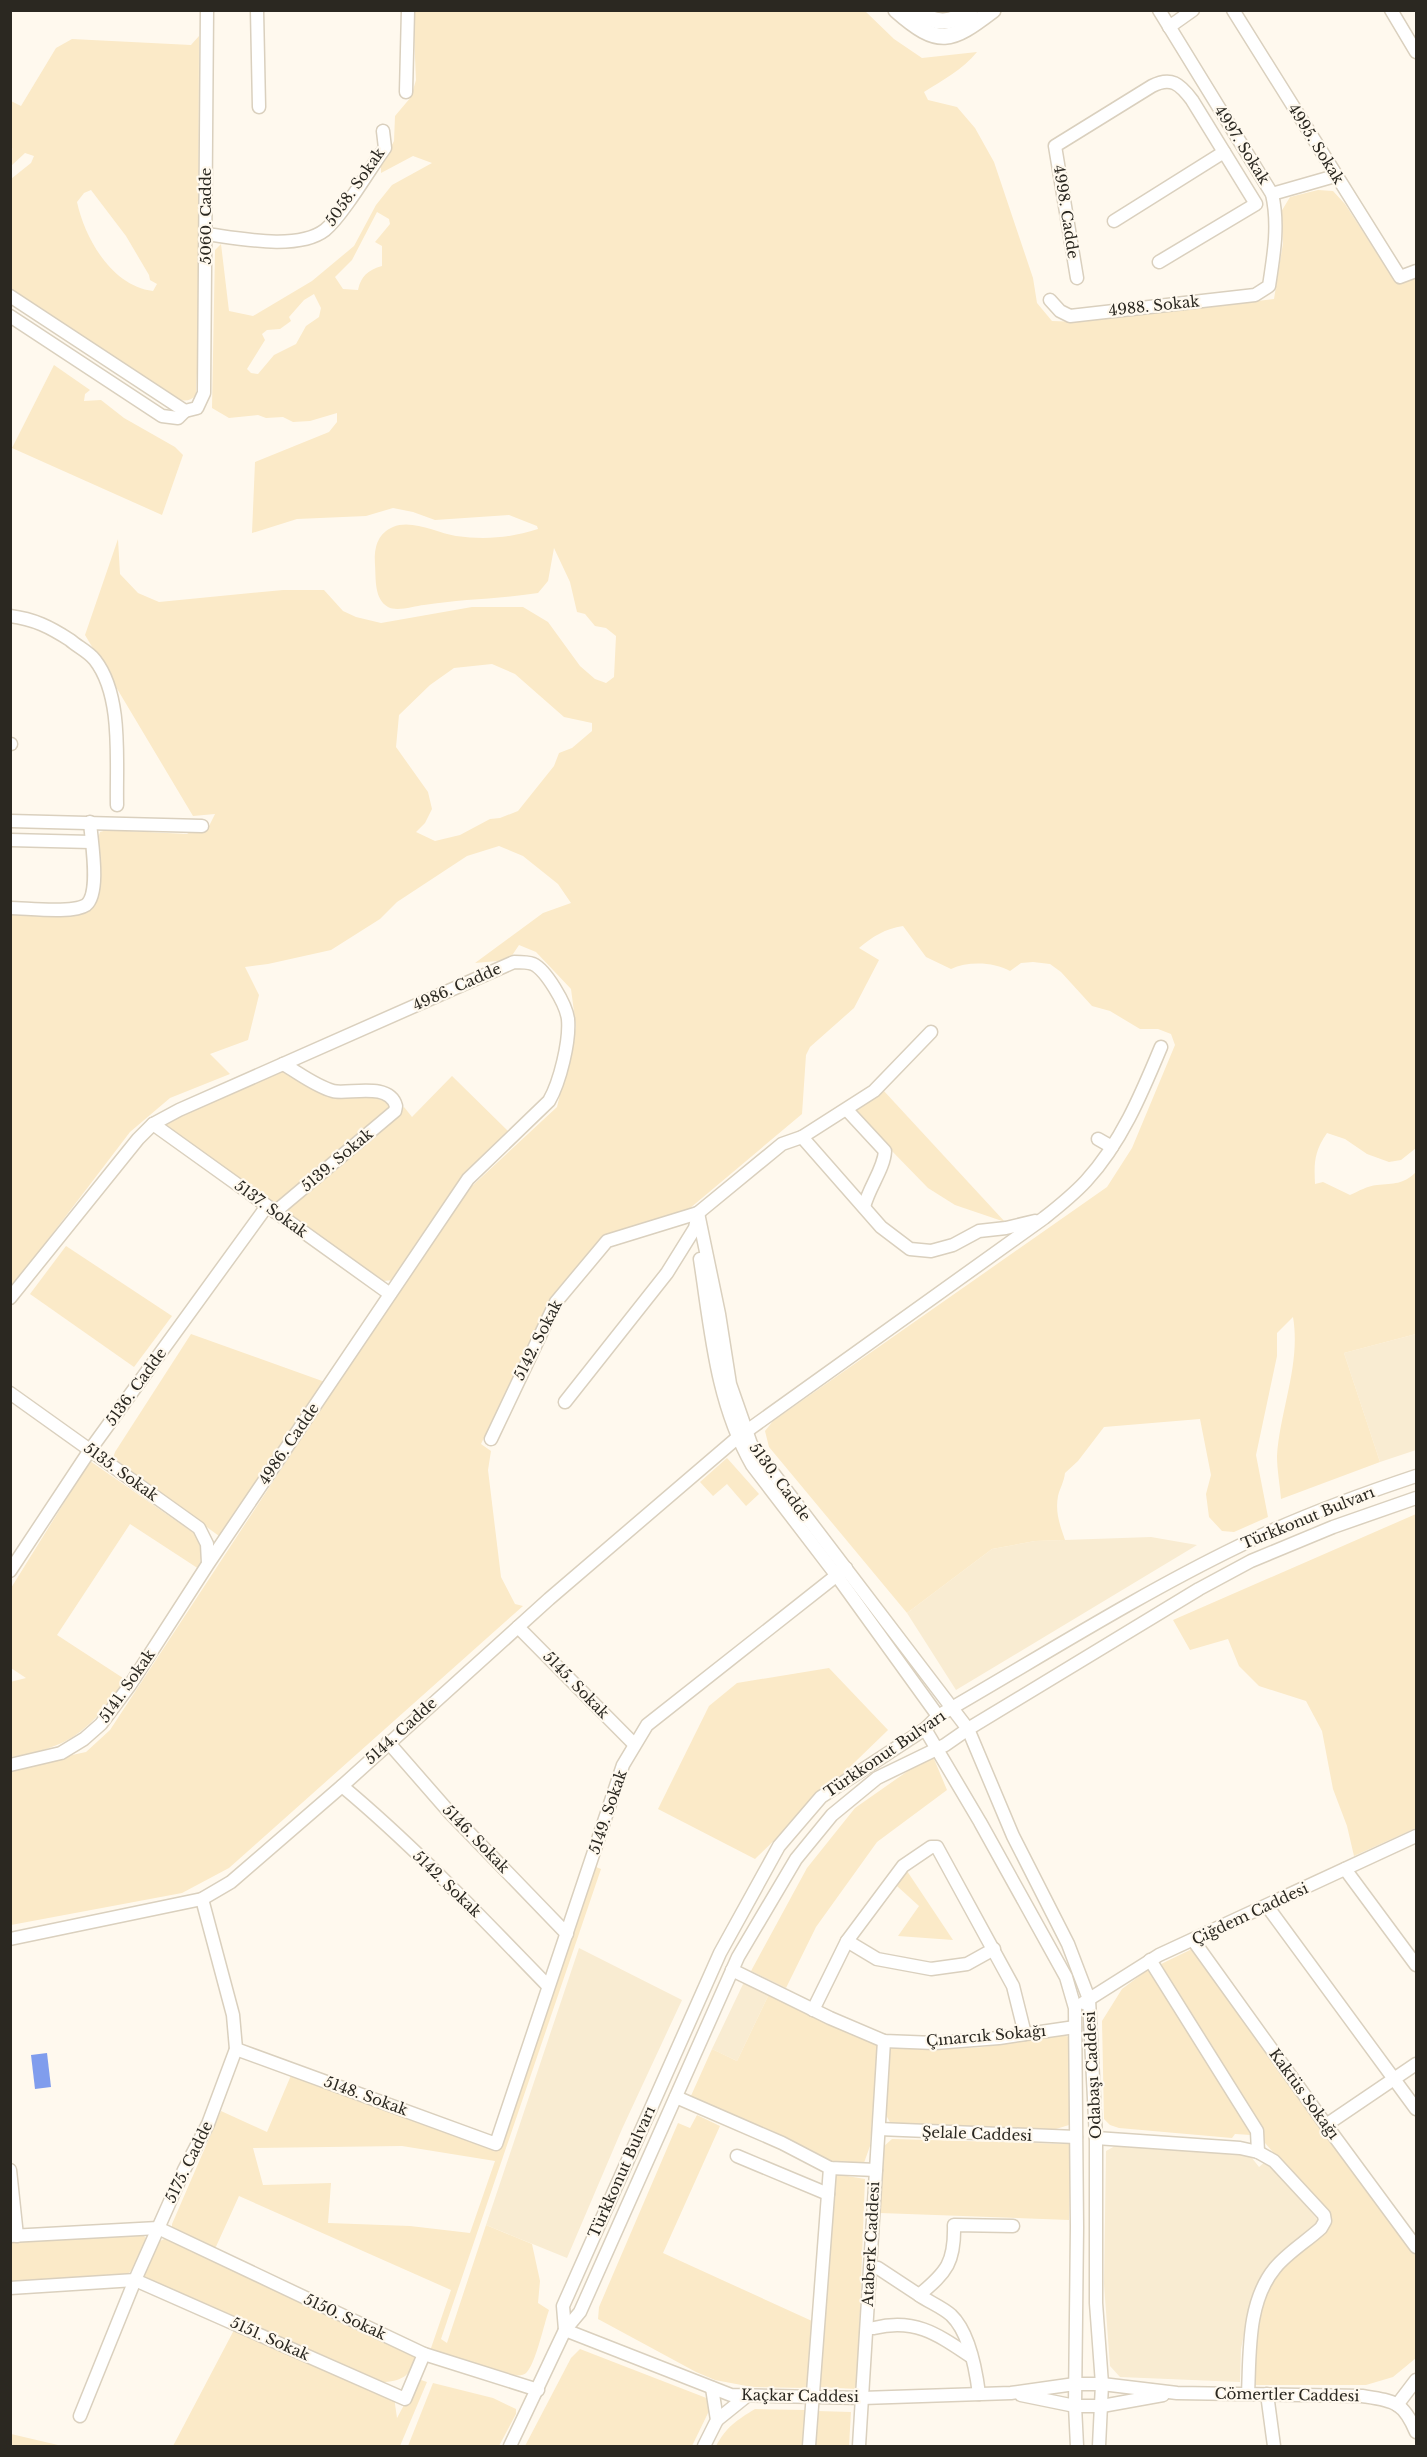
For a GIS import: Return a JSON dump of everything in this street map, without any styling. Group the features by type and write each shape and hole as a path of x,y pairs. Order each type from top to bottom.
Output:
{"main road":[{"path":"896,10 921,31 941,29 964,33 993,10"},
{"path":"916,10 941,29"},
{"path":"941,29 970,10"}],"street":[{"name":"5060. Cadde","path":"185,411 197,408 204,393 207,10"},
{"path":"257,10 259,108"},
{"path":"406,92 408,10"},
{"name":"4997. Sokak","path":"1159,10 1272,194 1276,211 1275,242 1269,285 1263,291"},
{"path":"1169,27 1192,10"},
{"name":"4995. Sokak","path":"1233,10 1400,277 1416,271"},
{"path":"1391,10 1416,52"},
{"name":"4998. Cadde","path":"1077,278 1055,146 1152,86 1166,80 1179,85 1201,115"},
{"path":"1159,262 1256,204 1201,115 1217,105"},
{"name":"5058. Sokak","path":"206,234 255,240 293,241 316,235 332,222 385,148 383,131"},
{"path":"1114,221 1224,152"},
{"path":"1272,194 1335,176"},
{"name":"4988. Sokak","path":"1050,300 1060,312 1070,316 1254,295 1263,291"},
{"path":"10,296 185,411 178,418 162,416 10,316"},
{"path":"10,616 32,619 57,632 90,655 105,676 114,701 117,805"},
{"path":"10,821 202,826"},
{"path":"10,908 65,909 85,905 90,899 94,884 90,822"},
{"path":"10,840 91,842"},
{"name":"4986. Cadde","path":"10,1298 138,1138 153,1124 179,1110 514,962 532,963 548,977 568,1015 568,1029 559,1076 549,1101 468,1179 208,1564"},
{"path":"565,1402 667,1273 695,1228 698,1213 782,1144 802,1137 874,1092 930,1032"},
{"name":"5144. Cadde","path":"10,1939 202,1899 231,1882 342,1786 388,1742 518,1627 741,1435 1044,1218 1087,1180 1112,1147 1134,1110 1161,1047"},
{"name":"5139. Sokak","path":"271,1209 395,1111 396,1106 393,1100 372,1091 332,1090 283,1064"},
{"path":"847,1110 885,1151 885,1161 868,1190 864,1207"},
{"name":"5137. Sokak","path":"153,1124 390,1294"},
{"path":"802,1137 864,1207 895,1239 910,1249 930,1251 953,1245 979,1231 1006,1228 1044,1218"},
{"path":"1098,1139 1112,1147"},
{"name":"5136. Cadde","path":"10,1571 90,1450 271,1209"},
{"name":"5130. Cadde","path":"698,1213 741,1435"},
{"name":"5142. Sokak","path":"491,1439 556,1302 607,1241 698,1213"},
{"name":"5130. Cadde","path":"695,1228 719,1380 741,1435 758,1455 842,1572 938,1716"},
{"name":"5135. Sokak","path":"10,1393 199,1528 207,1544 208,1564"},
{"name":"Türkkonut Bulvarı","path":"565,2330 563,2306 720,1953 779,1846 821,1797 925,1729 938,1716 1187,1572 1239,1546 1330,1507 1416,1476"},
{"name":"Türkkonut Bulvarı","path":"510,2446 565,2330 580,2312 732,1970 796,1859 832,1815 877,1778 953,1740 1199,1589 1251,1561 1323,1531 1416,1498"},
{"name":"5141. Sokak","path":"10,1765 61,1752 84,1739 101,1724 130,1685 208,1564"},
{"name":"5130. Cadde","path":"842,1572 952,1709"},
{"name":"5149. Sokak","path":"496,2144 623,1765 634,1744 646,1725 842,1572"},
{"name":"5145. Sokak","path":"518,1627 634,1744"},
{"name":"Odabaşı Caddesi","path":"952,1709 968,1729 1013,1836 1068,1944 1089,1999 1096,2138 1096,2303 1102,2384 1099,2446"},
{"name":"Odabaşı Caddesi","path":"925,1729 1066,1977 1075,2008 1075,2406 1077,2446"},
{"name":"5146. Sokak","path":"388,1742 450,1813 567,1934"},
{"name":"5142. Sokak","path":"342,1786 376,1814 430,1865 548,1986"},
{"name":"Çiğdem Caddesi","path":"1075,2008 1150,1960 1416,1836"},
{"path":"813,2010 847,1941 903,1866 932,1847 937,1847 1013,1986 1025,2034"},
{"path":"1345,1869 1416,1965"},
{"name":"5175. Cadde","path":"80,2416 135,2280 184,2170 208,2124 236,2049 233,2015 202,1899"},
{"path":"1267,1906 1416,2109"},
{"name":"Kaktüs Sokağı","path":"1193,1940 1416,2247"},
{"path":"847,1941 877,1959 931,1969 967,1964 994,1948"},
{"path":"1150,1960 1257,2131 1258,2152"},
{"name":"Çınarcık Sokağı","path":"732,1970 813,2010 884,2041 935,2043 1075,2027"},
{"name":"Ataberk Caddesi","path":"859,2446 884,2041"},
{"name":"5148. Sokak","path":"236,2049 496,2144"},
{"path":"1326,2125 1416,2064"},
{"path":"676,2097 782,2143 830,2168 876,2170"},
{"name":"Şelale Caddesi","path":"879,2128 1076,2137"},
{"path":"1096,2138 1240,2148 1258,2152 1274,2161 1324,2216 1325,2221 1321,2228 1276,2267 1266,2282 1252,2323 1248,2394"},
{"path":"737,2156 828,2194"},
{"path":"809,2446 830,2168"},
{"path":"10,2170 14,2236 158,2228"},
{"path":"919,2295 945,2271 955,2248 954,2225 1013,2226"},
{"name":"5150. Sokak","path":"158,2228 424,2354 538,2390"},
{"path":"878,2268 950,2315 963,2329 980,2394"},
{"path":"10,2288 135,2280"},
{"name":"5151. Sokak","path":"135,2280 405,2399 424,2354"},
{"path":"874,2328 893,2323 919,2327 946,2339 970,2356"},
{"name":"Kaçkar Caddesi","path":"565,2330 731,2395 862,2398 1011,2393 1075,2384 1102,2384"},
{"path":"1416,2380 1396,2405 1405,2409 1416,2432"},
{"name":"Cömertler Caddesi","path":"1102,2384 1177,2393 1362,2396 1386,2400 1396,2405"},
{"path":"712,2388 717,2420"},
{"name":"Kaçkar Caddesi","path":"1011,2393 1075,2406 1102,2406"},
{"name":"Cömertler Caddesi","path":"1102,2406 1177,2393"},
{"path":"1267,2394 1274,2446"},
{"path":"704,2446 717,2420 748,2395"}],"shaded area":[{"path":"413,11 865,11 894,39 922,58 977,52 959,69 924,92 928,100 957,107 975,128 994,162 1033,278 1037,303 1052,321 1080,322 1274,299 1283,243 1281,212 1290,197 1318,190 1333,191 1345,204 1393,278 1400,284 1416,277 1416,1148 1401,1160 1389,1162 1367,1154 1345,1139 1327,1133 1317,1152 1315,1184 1323,1182 1350,1195 1370,1186 1402,1181 1416,1172 1416,1334 1344,1353 1380,1462 1281,1499 1277,1456 1292,1370 1295,1335 1293,1317 1277,1333 1277,1356 1256,1455 1268,1517 1234,1532 1222,1531 1209,1517 1206,1494 1211,1475 1200,1419 1104,1427 1078,1461 1065,1473 1057,1508 1065,1540 1035,1541 992,1549 907,1613 769,1447 765,1431 773,1421 1107,1187 1132,1148 1175,1045 1171,1034 1158,1029 1140,1029 1110,1011 1092,1006 1061,972 1050,964 1021,963 1010,971 981,964 958,966 951,969 926,957 903,926 885,931 859,948 879,960 854,1008 810,1047 806,1055 802,1114 683,1214 602,1239 552,1300 481,1444 491,1451 488,1470 501,1577 515,1604 523,1606 229,1868 182,1893 11,1925 11,1768 86,1752 110,1730 333,1390 471,1187 557,1107 576,1027 571,989 536,952 519,945 509,960 475,963 543,913 571,903 558,884 523,856 499,846 467,856 397,902 380,919 331,950 245,967 259,995 248,1040 210,1054 230,1074 170,1098 130,1132 11,1288 11,910 68,915 88,909 95,903 99,890 98,838 100,832 107,830 187,834 193,830 208,828 215,814 193,816 85,635 118,539 120,574 138,593 159,602 283,590 324,590 343,611 356,617 381,623 472,607 523,607 548,622 580,666 595,679 606,683 614,677 616,636 606,628 595,626 585,614 577,612 570,582 554,548 548,581 538,593 401,609 388,607 380,599 376,582 376,547 383,534 393,527 408,525 456,536 487,538 528,532 538,529 537,526 509,515 435,520 393,508 366,516 297,519 252,533 255,462 329,432 337,422 337,413 310,421 293,422 283,417 266,418 258,415 229,418 212,408 215,250 221,244 229,311 253,316 312,281 354,246 376,205 392,185 432,163 413,156 381,173 381,166 394,141 395,116 411,97 416,80","holes":["377,212 389,219 390,224 375,242 382,246 382,266 366,274 358,290 343,289 335,277 352,260","314,294 321,308 319,317 306,326 296,344 274,355 258,374 251,373 247,369 265,340 262,334 267,330 280,329 291,321 289,317 304,300","492,664 515,674 564,717 592,723 592,731 572,748 559,753 554,766 518,811 490,819 460,835 435,841 416,832 425,823 432,809 428,792 396,747 399,715 430,685 454,668"]},
{"path":"199,36 198,349 196,395 186,401 161,391 11,289 11,179 31,163 34,156 25,153 11,166 10,151 13,149 11,148 11,101 21,106 56,48 72,39 191,45","holes":["91,190 126,236 150,280 157,284 153,291 125,280 103,258 86,231 81,216 77,202 84,193"]},
{"path":"54,365 90,390 85,394 84,401 101,400 124,418 175,447 183,455 162,515 12,448"},
{"path":"282,1069 389,1102 390,1109 275,1205 165,1124"},
{"path":"452,1076 509,1132 457,1184 395,1280 383,1281 285,1212 404,1107 412,1117"},
{"path":"883,1090 1005,1222 955,1205 928,1188 854,1112"},
{"path":"66,1246 172,1316 134,1367 30,1294"},
{"path":"191,1334 325,1382 219,1536 113,1458"},
{"path":"1416,1334 1416,1450 1380,1462 1344,1353"},
{"path":"727,1458 759,1494 746,1506 727,1484 713,1496 700,1482"},
{"path":"90,1461 198,1536 202,1551 199,1569 130,1524 57,1635 126,1680 101,1712 78,1734 50,1748 11,1757 10,1682 26,1678 11,1668 11,1588"},
{"path":"1416,1514 1416,1828 1354,1856 1347,1826 1333,1789 1322,1731 1306,1701 1259,1686 1239,1666 1228,1639 1190,1650 1173,1620"},
{"path":"1151,1537 1197,1545 956,1690 907,1613 992,1549 1035,1541"},
{"path":"829,1668 888,1730 755,1859 658,1809 709,1706 737,1683"},
{"path":"932,1754 947,1790 877,1842 816,1927 786,1988 751,1971 807,1868 855,1808"},
{"path":"596,1867 601,1869 441,2339 447,2343 486,2225 532,2244 540,2281 538,2303 549,2310 534,2360 525,2374 509,2375 430,2351 451,2290 239,2196 214,2251 172,2230 172,2224 221,2111 267,2132 292,2073 500,2146","holes":["402,2146 495,2161 470,2233 410,2226 328,2223 331,2183 263,2185 253,2148"]},
{"path":"907,1871 953,1940 898,1936 919,1906 897,1886"},
{"path":"579,1948 682,2000 622,2129 567,2258 486,2225"},
{"path":"1192,1949 1416,2256 1416,2358 1393,2377 1366,2385 1252,2385 1256,2327 1268,2285 1287,2258 1328,2215 1265,2143 1247,2106 1161,1964"},
{"path":"1150,1968 1253,2134 1235,2134 1232,2138 1119,2128 1110,2125 1104,2119 1102,2021 1122,1989"},
{"path":"745,1980 770,1992 737,2061 712,2049"},
{"path":"770,1992 878,2041 870,2146 864,2163 859,2166 829,2162 690,2098 712,2049 737,2061"},
{"path":"1062,2035 1070,2037 1069,2125 1043,2133 892,2126 886,2115 889,2045 954,2049"},
{"path":"697,2115 720,2126 663,2253 812,2321 808,2388 752,2387 715,2380 598,2319 599,2307 678,2123 690,2128"},
{"path":"892,2139 1071,2144 1069,2220 880,2213 883,2147"},
{"path":"1115,2146 1243,2154 1252,2158 1259,2167 1266,2161 1319,2221 1256,2290 1249,2309 1241,2349 1240,2382 1120,2377 1110,2366 1104,2284 1106,2151"},
{"path":"835,2174 865,2179 857,2389 818,2387"},
{"path":"141,2233 148,2240 132,2270 125,2276 11,2283 11,2240"},
{"path":"166,2238 416,2356 411,2369 408,2374 398,2380 378,2382 144,2277 142,2272 160,2241"},
{"path":"234,2330 394,2397 397,2418 418,2379 427,2382 400,2446 173,2446"},
{"path":"580,2349 709,2399 709,2411 692,2446 525,2446 571,2358"},
{"path":"433,2383 493,2398 516,2409 516,2414 499,2446 408,2446"},
{"path":"755,2409 806,2410 803,2446 716,2446 732,2424"},
{"path":"817,2411 851,2412 849,2446 814,2446"},
{"path":"11,2434 58,2445 61,2446 11,2446"}],"water":[{"path":"47,2053 51,2087 35,2089 31,2055"}]}
